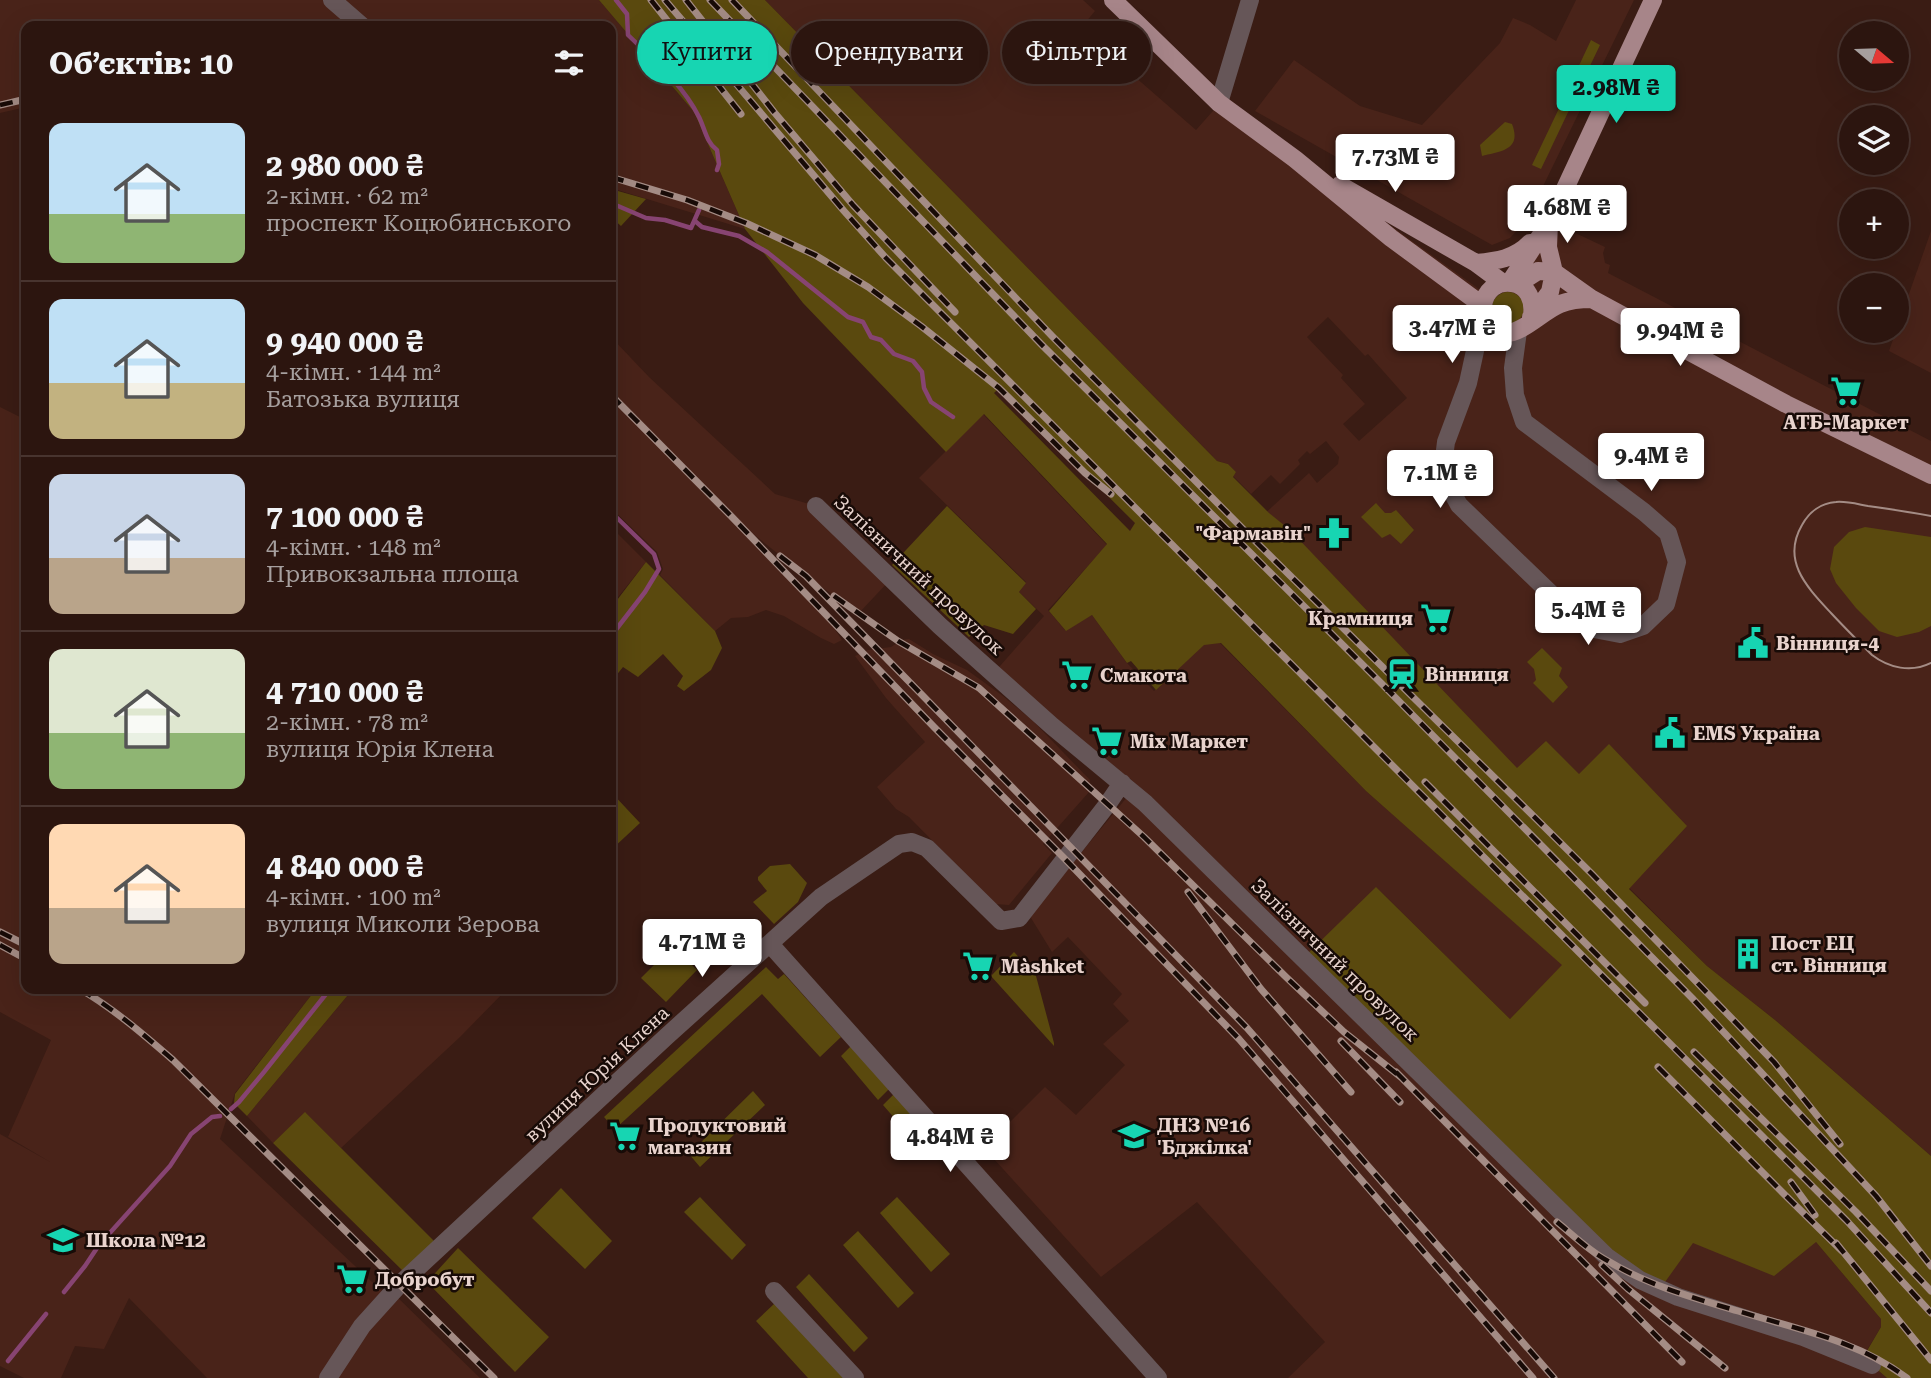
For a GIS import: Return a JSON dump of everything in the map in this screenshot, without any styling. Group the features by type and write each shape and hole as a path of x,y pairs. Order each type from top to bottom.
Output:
{"main road":[{"path":"1112,0 1219,103 1294,159 1482,310 1490,327 1504,333 1559,304 1592,299"},
{"path":"1510,283 1549,223 1653,0"},
{"path":"1294,159 1529,294 1533,309 1526,323"},
{"path":"1476,263 1507,258 1523,251 1549,223"},
{"path":"1526,323 1550,292 1554,272 1548,247 1549,223"},
{"path":"1482,310 1489,290 1538,271 1554,272 1592,299 1786,404 1931,475"}],"street":[{"path":"332,0 356,21"},
{"path":"1219,103 1250,0"},
{"path":"1482,310 1468,383 1446,442 1442,474 1460,505 1574,616 1594,629 1620,634 1643,626 1666,604 1677,562 1668,533 1524,422 1515,395 1513,368 1526,323"},
{"name":"Залізничний провулок","path":"816,506 948,634 1174,831 1606,1256 1640,1280 1678,1297 1803,1337 1872,1365"},
{"name":"вулиця Юрія Клена","path":"328,1378 362,1326 399,1285 821,897 899,844 912,842 927,848 1001,921 1019,918 1122,783"},
{"path":"770,944 1158,1378"},
{"path":"774,1291 855,1378"}],"shaded area":[{"path":"0,0 599,0 637,45 637,84 670,84 694,112 745,229 616,190 616,21 21,21 21,108 0,113"},
{"path":"599,0 765,0 791,27 791,84 847,84 1217,461 1228,464 1236,472 1233,477 1290,530 1517,768 1546,741 1579,774 1609,744 1687,826 1629,889 1707,966 1775,1020 1931,1156 1931,1378 1887,1378 1872,1365 1861,1361 1881,1327 1881,1319 1816,1242 1774,1276 1693,1243 1660,1289 1637,1278 1303,958 1376,887 1510,1019 1562,965 1366,791 1221,643 1204,645 1156,690 1131,661 1127,663 1092,615 1066,631 1049,611 1107,544 984,414 946,452 803,303 745,229 694,112 670,84 777,84 777,21 637,21 637,45","holes":["999,388 1135,523 1130,531 994,393"]},
{"path":"765,0 1083,0 1095,11 1087,21 1002,21 1002,84 1143,84 1196,130 1220,103 1497,302 1550,221 1605,247 1605,263 1610,265 1608,273 1931,441 1931,1156 1775,1020 1707,966 1260,518 1309,473 1317,483 1338,464 1339,457 1326,441 1310,454 1307,451 1298,460 1300,464 1280,484 1271,475 1251,494 1233,476 1236,472 1228,464 1217,461 847,84 988,84 988,21 791,21 791,27","holes":["1328,317 1365,356 1368,354 1407,398 1359,441 1343,424 1365,404 1341,378 1343,375 1307,337"]},
{"path":"1576,0 1634,0 1526,221 1510,238 1492,245 1255,111 1294,60 1360,106 1422,125 1500,43 1513,18 1556,41"},
{"path":"1591,40 1600,45 1577,93 1568,89"},
{"path":"1563,100 1572,104 1541,169 1532,165"},
{"path":"1505,122 1512,124 1512,144 1502,151 1482,156 1480,145"},
{"path":"616,190 646,199 621,226 616,222"},
{"path":"1931,231 1931,373 1889,351 1892,343 1909,343 1909,294"},
{"path":"1508,292 1519,297 1524,308 1519,319 1508,324 1497,319 1492,308 1497,297"},
{"path":"616,342 649,377 775,494 816,506 891,579 859,613 806,576 737,521 824,613 842,640 834,644 784,616 766,610 748,617 731,618 715,631 660,575 663,569 657,552 616,513"},
{"path":"0,407 21,418 21,994 312,994 235,1093 220,1139 388,1297 393,1293 480,1378 207,1378 129,1298 104,1349 75,1346 61,1378 24,1378 0,1366 0,1134 52,1163 8,1137 51,1040 0,1012"},
{"path":"983,414 1107,545 1048,610 1065,630 1092,615 1127,663 1154,691 1204,644 1220,643 1366,791 1563,965 1510,1019 1376,887 1693,1243 1816,1242 1881,1319 1881,1327 1861,1360 1872,1365 1887,1378 1288,1378 1325,1342 1197,1202 1101,1277 984,1148 1045,1087 1076,1115 1125,1065 1103,1044 1129,1021 1113,1004 1122,994 1068,937 1052,952 1031,918 1033,911 1137,785 1128,777 1122,783 993,674 1044,616 1019,592 1026,582 919,478"},
{"path":"1376,503 1385,513 1396,510 1414,530 1401,544 1390,534 1382,538 1361,517"},
{"path":"947,506 1026,583 1019,592 1036,609 1013,634 984,625 969,637 892,565"},
{"path":"1865,527 1931,537 1931,626 1897,637 1879,631 1836,583 1830,569 1834,547 1849,532"},
{"path":"616,532 646,562 616,600"},
{"path":"646,562 715,631 722,648 711,670 684,691 677,686 683,676 663,654 638,677 623,667 616,676 616,601"},
{"path":"909,639 967,670 1003,696 1033,721 1090,780 1089,792 1043,844 1052,853 1009,905 995,904 909,817 896,809 877,787 925,742 886,698 855,656 868,650 891,647"},
{"path":"1542,648 1562,668 1559,676 1568,687 1553,703 1533,683 1536,680 1534,669 1527,662"},
{"path":"616,797 640,823 616,845"},
{"path":"790,864 807,883 798,902 774,924 753,902 767,891 758,877 770,866"},
{"path":"673,946 697,970 666,1002 641,978"},
{"path":"1014,952 1036,976 1054,1046 991,976"},
{"path":"766,967 778,979 784,974 841,1037 820,1057 762,994 615,1129 604,1117"},
{"path":"312,994 349,994 247,1116 234,1103 235,1094"},
{"path":"349,994 502,994 341,1148 306,1113 273,1143 247,1116"},
{"path":"851,1046 889,1089 878,1100 841,1056"},
{"path":"753,1091 765,1105 700,1167 689,1154"},
{"path":"894,1094 936,1140 924,1152 883,1105"},
{"path":"305,1112 436,1243 405,1273 273,1143"},
{"path":"561,1188 612,1241 585,1269 532,1218"},
{"path":"700,1197 746,1245 732,1260 684,1212"},
{"path":"897,1197 950,1254 931,1272 880,1213"},
{"path":"858,1231 914,1293 898,1308 843,1245"},
{"path":"458,1248 549,1337 515,1372 427,1282"},
{"path":"809,1274 868,1338 854,1352 796,1287"},
{"path":"775,1303 845,1378 808,1378 756,1321"}],"waterway":[{"path":"616,0 627,14 628,35 667,73 692,105 708,139 717,150 717,170"},
{"path":"616,205 646,218 665,220 691,228 699,210"},
{"path":"695,221 702,227 739,236 767,252 848,317 863,322 871,337 881,340 894,354 913,361 922,372 924,388 931,402 953,417"},
{"path":"616,517 654,554 659,569 616,630"},
{"path":"231,1109 326,994"},
{"path":"64,1292 99,1245 170,1166 191,1134 212,1117 220,1116"},
{"path":"8,1361 46,1314"}],"tram line":[{"path":"1931,516 1848,502 1825,504 1805,520 1796,538 1794,550 1800,573 1813,593 1872,655 1900,668 1916,668 1931,663"}],"railway":[{"path":"651,0 741,114"},
{"path":"665,0 886,258 1847,1221 1931,1313"},
{"path":"686,0 774,112 853,205 955,312"},
{"path":"710,0 1041,344 1692,998 1876,1196 1931,1266"},
{"path":"732,0 1052,336 1592,874 1774,1062 1840,1144"},
{"path":"0,105 21,100"},
{"path":"616,179 687,200 746,223 815,255 868,287 999,388 1085,473 1111,494"},
{"path":"616,400 1239,1039 1533,1378"},
{"path":"780,556 806,576 1247,1028 1554,1378"},
{"path":"834,596 898,641 979,688 1144,837 1344,1032 1402,1078"},
{"path":"1425,782 1645,1003"},
{"path":"1188,892 1261,989 1351,1092"},
{"path":"0,932 21,942"},
{"path":"0,945 21,956"},
{"path":"88,994 116,1013 173,1060 494,1378"},
{"path":"1341,1041 1400,1102"},
{"path":"1694,1052 1856,1212 1931,1291"},
{"path":"1658,1067 1842,1251"},
{"path":"1396,1072 1682,1362"},
{"path":"1791,1182 1815,1215"},
{"path":"1557,1222 1594,1253 1623,1270 1688,1296 1847,1345 1868,1354 1907,1378"},
{"path":"1836,1243 1931,1360"},
{"path":"1602,1265 1725,1368"}],"place":[{"name":"АТБ-Маркет","path":"1846,391"},
{"name":"\"Фармавін\"","path":"1334,533"},
{"name":"Крамниця","path":"1436,618"},
{"name":"Вінниця-4","path":"1753,643"},
{"name":"Вінниця","path":"1402,674"},
{"name":"Смакота","path":"1077,675"},
{"name":"EMS Україна","path":"1670,733"},
{"name":"Mix Маркет","path":"1107,741"},
{"name":"Пост ЕЦ ст. Вінниця","path":"1748,954"},
{"name":"Màshket","path":"978,966"},
{"name":"Продуктовий магазин","path":"625,1136"},
{"name":"ДНЗ №16 'Бджілка'","path":"1134,1136"},
{"name":"Школа №12","path":"63,1240"},
{"name":"Добробут","path":"352,1279"}]}
